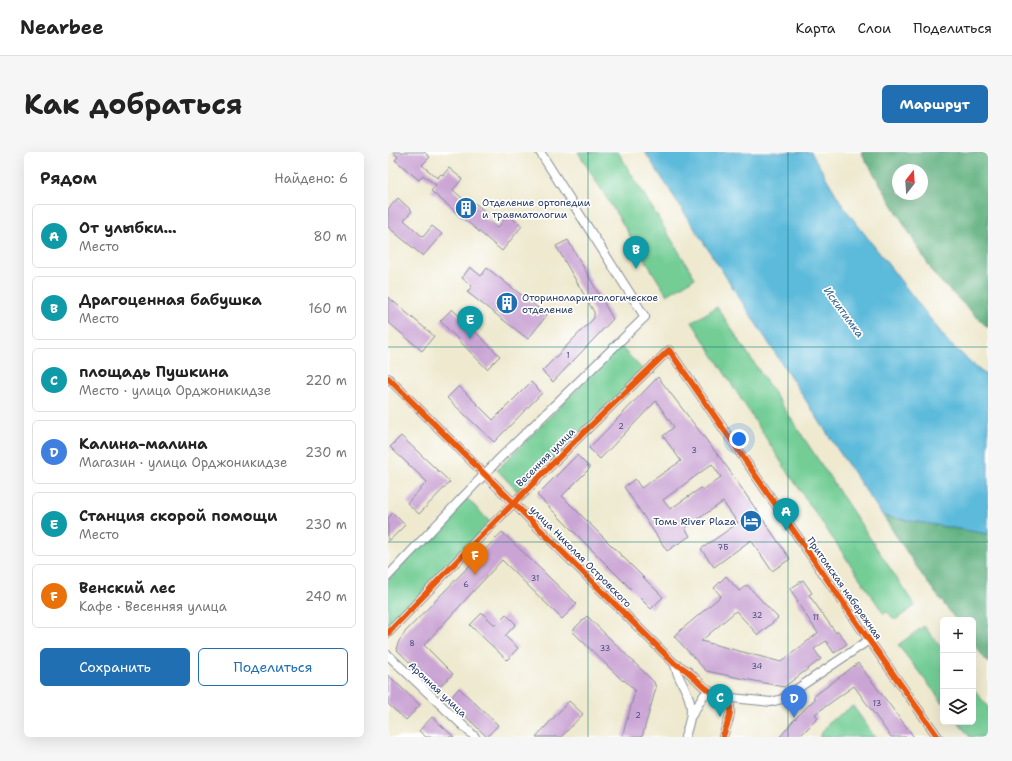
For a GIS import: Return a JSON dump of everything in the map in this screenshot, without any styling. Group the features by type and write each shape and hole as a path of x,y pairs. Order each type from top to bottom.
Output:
{"street":[{"path":"388,576 485,473 645,317 540,152"},
{"name":"Весенняя улица","path":"388,633 514,502 668,350"},
{"name":"Притомская набережная","path":"668,350 938,737"},
{"name":"улица Николая Островского","path":"388,378 675,664 684,668 711,693"},
{"path":"685,737 692,716 704,695 711,693 722,697 770,702 782,699 869,640"},
{"name":"Арочная улица","path":"388,655 475,737"},
{"path":"675,664 677,674 690,702 692,716"},
{"path":"722,697 728,702 730,710 723,737"}],"green space":[{"path":"578,152 618,152 695,278 667,295"},
{"path":"861,152 988,152 988,328 935,276"},
{"path":"717,307 915,606 895,620 887,612 884,614 785,468 692,322"},
{"path":"620,346 644,371 523,497 497,470"},
{"path":"467,498 490,522 388,629 388,580"},
{"path":"883,516 988,534 988,663 976,647 976,617 954,617 924,578"},
{"path":"924,626 940,646 940,699 898,645"},
{"path":"976,692 988,707 988,737 970,737 960,725 976,725"},
{"path":"853,706 875,737 819,737 829,722"}],"water":[{"name":"Искитимка","path":"645,152 811,152 843,206 949,343 988,377 988,534 883,516 838,450"}],"building":[{"name":"Отделение ортопедии и травматологии","path":"392,152 424,152 430,157 422,165 437,178 441,174 443,175 449,168 462,179 453,190 469,204 472,201 486,212 483,216 497,228 508,215 522,226 502,251 431,191 436,185 423,175 419,180 395,160 398,157"},
{"path":"398,198 412,211 404,220 423,237 432,226 442,234 423,256 388,227 388,209"},
{"path":"568,240 613,319 553,382 542,371 594,318 594,312 556,246"},
{"name":"Оториноларингологическое отделение","path":"470,267 481,276 487,268 547,315 528,339 467,292 472,286 462,278"},
{"path":"388,297 434,336 422,351 388,322"},
{"path":"452,309 500,356 487,369 440,321"},
{"path":"658,377 727,467 790,559 772,571 751,540 714,567 701,549 738,523 723,502 685,528 690,536 667,551 624,487 635,479 641,488 681,461 663,436 674,427 656,401 600,459 589,448","holes":["712,464 721,477 703,490 701,488 670,509 663,500"]},
{"path":"531,382 542,393 494,442 447,398 459,386 493,420"},
{"path":"401,436 450,482 419,514 407,503 427,482 390,447"},
{"path":"577,455 590,468 562,496 663,597 651,609 537,495"},
{"path":"393,513 405,525 388,542 388,518"},
{"path":"502,532 577,604 562,619 502,560 424,645 453,674 437,689 396,649 399,641 406,631"},
{"path":"726,576 739,591 747,585 778,618 758,635 736,611 701,641 781,662 818,633 790,589 803,580 812,593 809,595 836,633 838,631 847,644 834,653 826,641 814,649 821,659 784,687 706,671 674,636 721,596 714,588"},
{"path":"482,613 495,625 506,614 516,624 505,636 518,648 507,660 470,625"},
{"path":"587,616 654,682 656,688 642,737 622,737 635,692 634,689 624,680 623,681 572,631"},
{"path":"858,663 914,737 891,737 854,686 815,714 818,718 799,737 780,737 792,722 815,699 813,697"},
{"path":"388,675 420,705 406,720 388,704"},
{"path":"459,688 498,725 487,737 449,700"},
{"path":"569,701 583,714 561,737 536,737"},
{"path":"432,717 454,737 426,737 419,731"}],"cycle path":[{"path":"388,633 576,440 669,350 869,640 938,737"},
{"path":"388,378 675,664 685,669 706,689 722,698 729,704 730,714 723,737"}],"place":[{"name":"Отделение ортопедии и травматологии","path":"466,208"},
{"name":"Драгоценная бабушка","path":"636,269"},
{"name":"Оториноларингологическое отделение","path":"507,303"},
{"name":"Станция скорой помощи","path":"470,339"},
{"name":"Томь River Plaza","path":"751,521"},
{"name":"От улыбки...","path":"786,531"},
{"name":"Венский лес","path":"475,575"},
{"name":"площадь Пушкина","path":"720,717"},
{"name":"Калина-малина","path":"794,718"}]}
